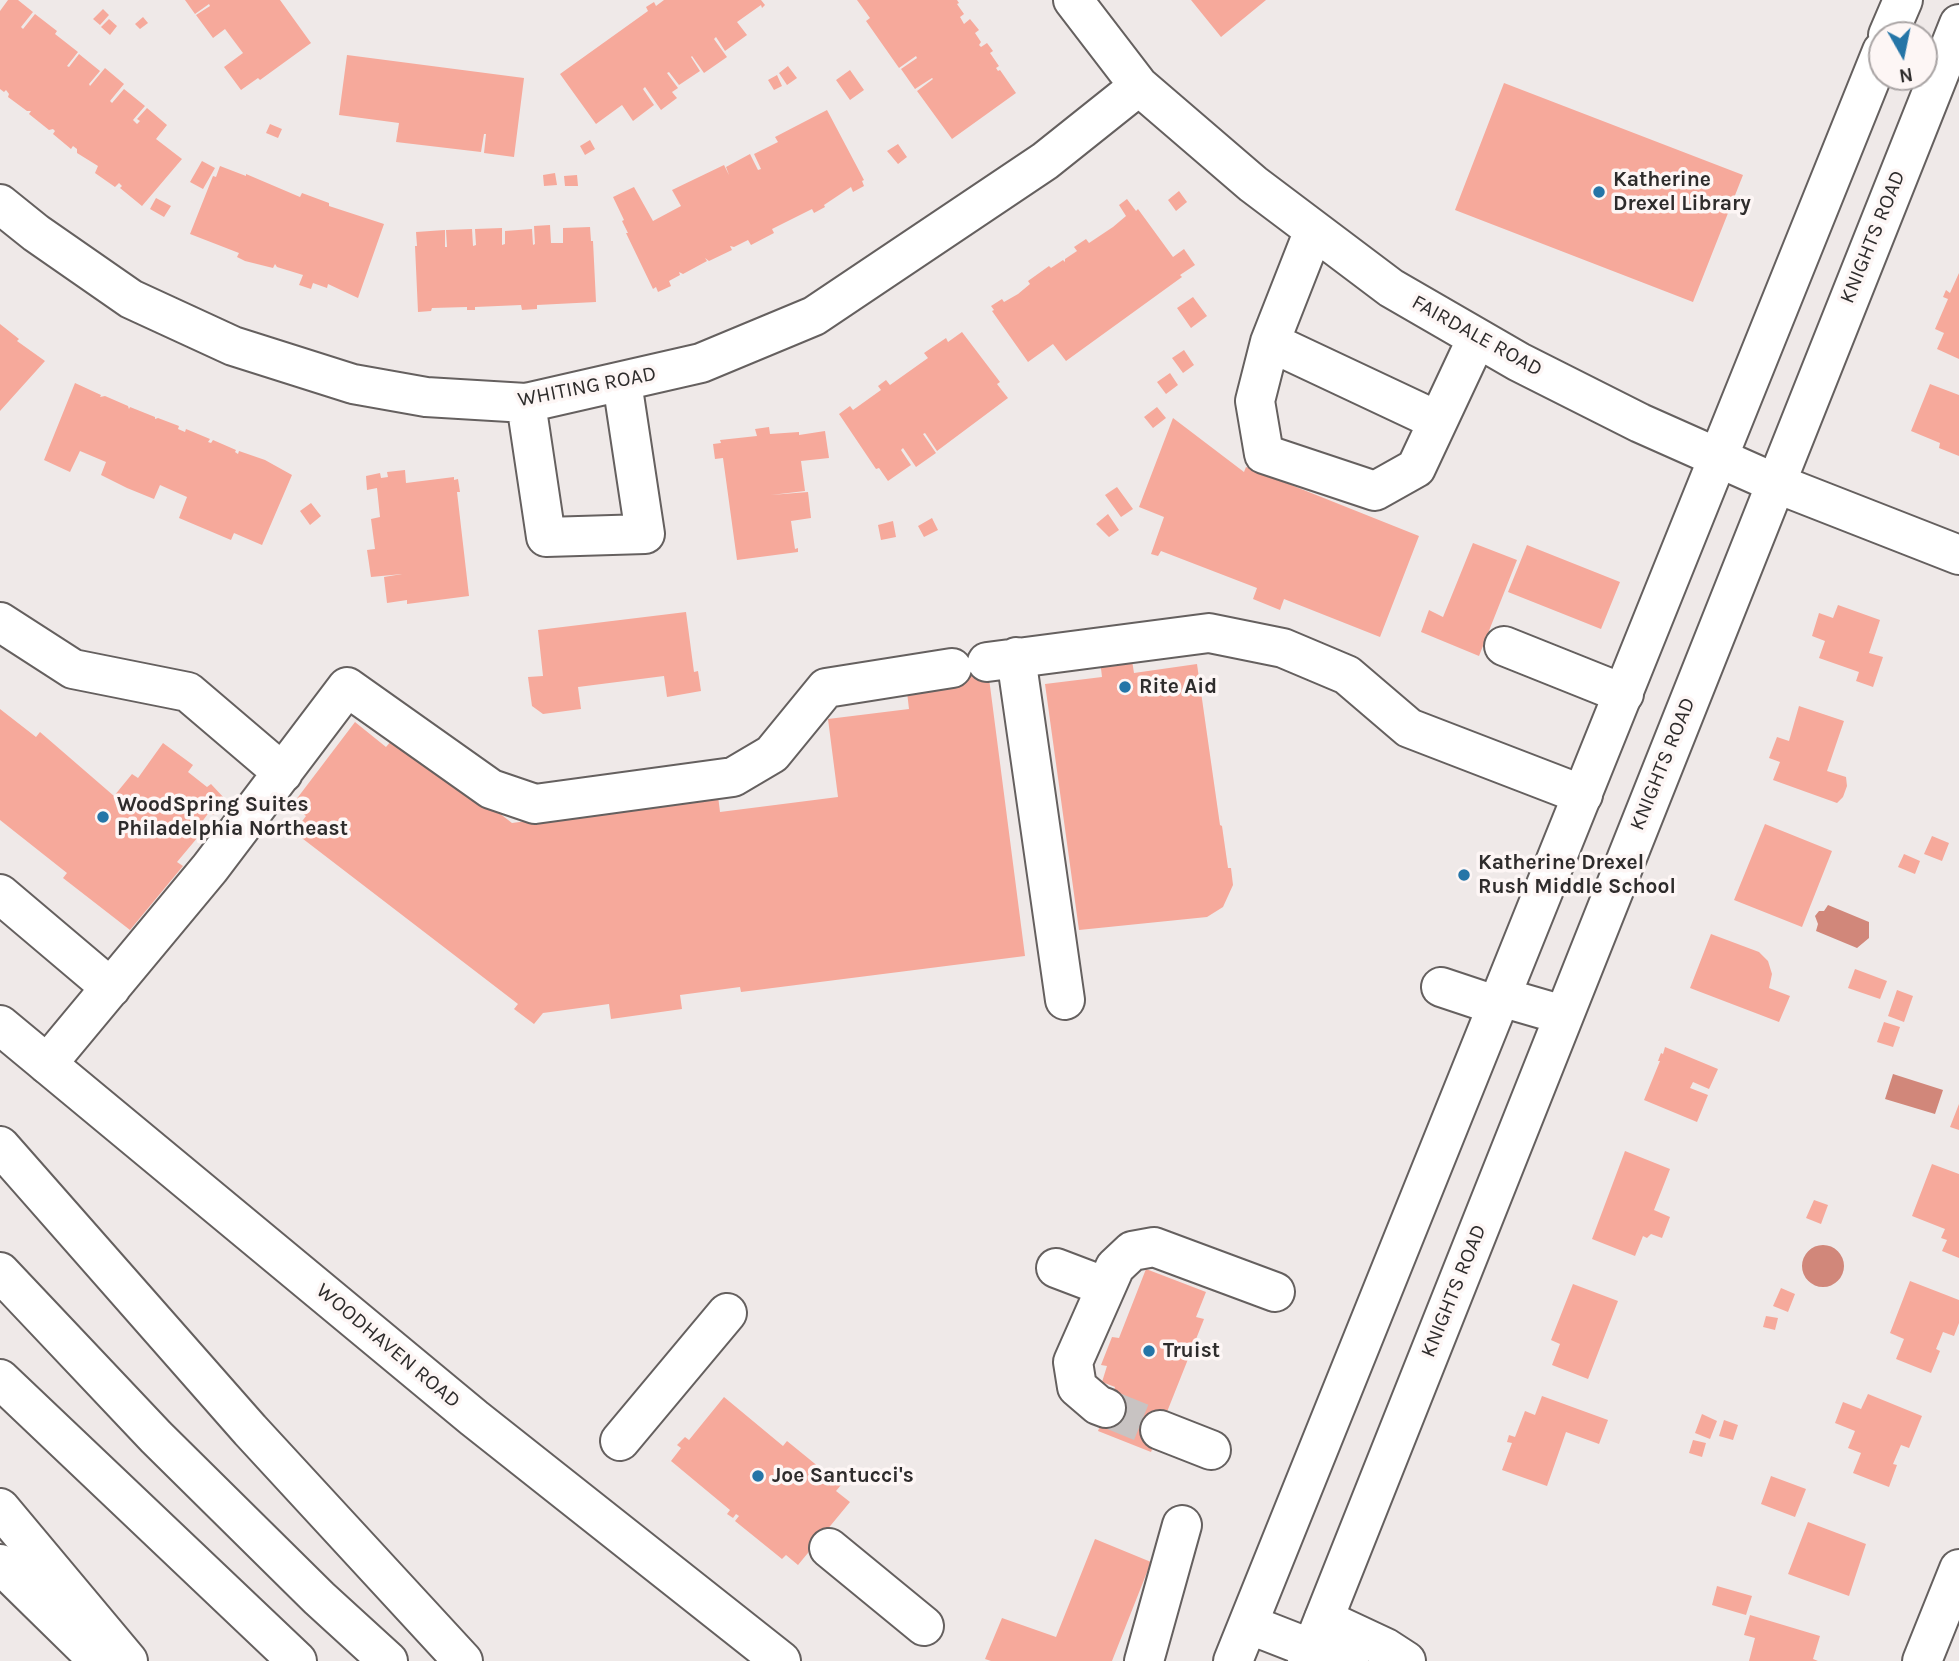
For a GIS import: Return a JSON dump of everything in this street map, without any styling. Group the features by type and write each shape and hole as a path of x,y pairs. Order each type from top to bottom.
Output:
{"main road":[{"name":"FAIRDALE ROAD","path":"1073,0 1139,86 1253,184 1391,288 1519,362 1628,416 1775,483 1959,555"},
{"path":"1894,21 1903,0"},
{"name":"KNIGHTS ROAD","path":"1314,1643 1775,483 1955,47"},
{"name":"WHITING ROAD","path":"0,204 36,233 131,299 233,346 353,384 426,397 526,403 701,363 814,316 1045,161 1139,86"},
{"path":"1233,1661 1868,86"},
{"path":"1314,230 1270,342 1255,401 1264,454 1374,491 1416,468 1477,338"},
{"path":"1270,342 1438,421"},
{"path":"526,403 546,537 645,534 622,382"},
{"path":"0,622 73,670 188,692 283,773"},
{"path":"47,1064 211,868 347,687 491,789 535,804 733,776 772,754 826,688 985,662 1209,633 1283,649 1347,675 1409,728 1583,795"},
{"path":"1504,646 1624,694"},
{"path":"985,662 1065,1000"},
{"path":"0,894 111,988"},
{"path":"1441,987 1563,1015"},
{"name":"WOODHAVEN ROAD","path":"0,1025 474,1418 781,1661"},
{"path":"0,1146 250,1430 463,1661"},
{"path":"1106,1408 1098,1405 1077,1387 1073,1362 1115,1266 1132,1251 1154,1247 1275,1292"},
{"path":"1056,1268 1106,1287"},
{"path":"0,1272 156,1437 319,1598 388,1661"},
{"path":"620,1441 727,1313"},
{"path":"0,1379 297,1661"},
{"path":"1160,1430 1211,1450"},
{"path":"0,1508 128,1661"},
{"path":"1144,1661 1182,1525"},
{"path":"829,1548 924,1626"},
{"path":"0,1564 99,1661"},
{"path":"1922,1661 1959,1569"},
{"path":"1248,1623 1314,1643 1349,1661"},
{"path":"1314,1643 1386,1648 1406,1661"}],"shaded area":[{"path":"1828,905 1869,922 1869,938 1857,948 1816,931 1818,924 1815,916"},
{"path":"1893,1074 1943,1090 1935,1114 1885,1099"},
{"path":"1823,1245 1838,1251 1844,1266 1838,1281 1823,1287 1808,1281 1802,1266 1808,1251"}],"building":[{"path":"8,0 18,0 33,12 21,27 23,29 35,14 78,52 67,66 69,67 79,54 100,71 90,86 105,68 124,84 110,101 112,103 124,89 145,106 133,120 137,124 140,121 137,119 147,108 167,125 156,139 182,159 142,206 120,188 122,186 119,183 115,187 95,173 98,166 77,153 73,146 71,149 53,134 53,129 49,130 29,114 31,111 8,97 6,90 4,92 0,89 0,11"},
{"path":"185,0 280,0 311,43 260,80 258,78 241,90 224,67 243,53 225,29 213,38 196,15 210,6 209,4 195,14"},
{"path":"664,0 761,0 765,5 737,22 747,35 725,51 716,37 714,39 727,57 704,73 692,56 700,71 679,85 669,72 667,73 678,88 672,92 677,98 661,110 645,87 643,89 654,105 633,121 622,105 596,124 560,74 648,11 646,7 654,2 656,6"},
{"path":"857,0 957,0 964,14 960,17 964,24 970,19 979,30 975,33 981,42 979,45 981,47 987,43 999,66 996,68 1016,93 952,139 917,91 933,79 915,89 901,69 917,58 916,56 899,68 866,21 870,18"},
{"path":"1191,0 1266,0 1221,37"},
{"path":"103,9 109,15 100,25 93,19"},
{"path":"143,17 148,23 140,29 135,24"},
{"path":"109,19 117,26 110,35 101,27"},
{"path":"347,55 524,78 514,157 484,153 486,134 481,152 396,142 399,123 339,115"},
{"path":"788,66 797,78 787,85 779,73"},
{"path":"850,70 864,90 850,100 836,80"},
{"path":"777,75 782,86 774,90 768,80"},
{"name":"Katherine Drexel Library","path":"1504,83 1743,175 1693,302 1455,210"},
{"path":"827,110 864,180 864,186 853,192 851,187 824,205 825,207 814,213 812,209 772,229 774,233 751,245 748,240 734,247 730,246 732,250 709,261 705,258 707,261 683,274 679,272 680,275 669,281 671,286 658,292 656,287 653,289 626,233 622,221 624,220 613,197 634,187 653,221 681,206 672,190 724,165 729,175 726,167 750,154 758,170 761,169 754,154 778,142 775,137"},
{"path":"270,124 282,129 278,138 266,133"},
{"path":"590,140 595,149 585,155 580,146"},
{"path":"898,144 907,157 898,164 887,151"},
{"path":"202,161 215,168 203,189 190,182"},
{"path":"220,166 300,197 302,193 329,203 329,206 384,224 358,298 328,284 327,288 313,283 311,289 299,285 303,275 275,264 273,268 245,261 237,257 239,253 190,234 213,176 216,177"},
{"path":"555,173 557,185 544,186 543,175"},
{"path":"577,175 578,186 565,186 564,176"},
{"path":"1179,191 1187,202 1176,211 1168,200"},
{"path":"156,198 171,206 164,217 150,209"},
{"path":"1127,199 1136,211 1138,209 1173,257 1184,249 1195,265 1066,361 1053,344 1028,362 991,306 1018,294 1030,284 1028,281 1049,266 1051,268 1063,260 1065,262 1065,259 1077,251 1074,247 1086,239 1089,243 1113,227 1126,216 1119,205"},
{"path":"550,225 551,243 563,243 563,228 590,227 596,302 537,305 537,309 522,310 521,305 475,307 475,310 467,310 467,307 432,308 431,311 418,312 416,232 445,230 447,247 446,230 472,229 473,246 476,245 475,229 502,228 502,245 505,244 505,231 532,229 533,245 534,226"},
{"path":"1959,273 1959,359 1937,349 1944,333 1935,329 1948,299 1943,297 1946,290 1950,293"},
{"path":"1193,297 1207,316 1191,328 1177,308"},
{"path":"0,324 19,339 17,341 45,361 0,411"},
{"path":"962,332 1000,382 997,384 1008,398 937,451 925,433 923,434 936,453 916,467 903,448 901,450 911,465 888,481 879,468 876,469 839,414 850,406 853,410 881,390 878,386 886,380 890,385 928,358 924,353 946,338 948,342"},
{"path":"1184,350 1194,365 1183,373 1172,358"},
{"path":"1170,373 1178,385 1166,394 1157,382"},
{"path":"75,383 101,395 100,397 105,396 128,406 129,409 130,407 155,419 179,426 178,429 185,432 186,429 210,439 208,442 213,440 236,450 238,454 239,451 265,460 292,475 262,545 234,533 231,540 179,518 187,497 160,485 154,499 127,488 101,475 106,462 80,451 70,472 44,460"},
{"path":"1930,384 1959,395 1959,456 1939,448 1940,443 1911,431"},
{"path":"1157,407 1166,418 1153,428 1144,417"},
{"path":"1173,418 1244,472 1246,467 1419,536 1380,637 1284,599 1280,610 1253,599 1257,588 1161,551 1158,556 1151,554 1164,517 1139,507"},
{"path":"769,427 770,434 799,432 799,435 825,431 829,458 801,461 805,491 771,495 808,492 811,518 791,521 795,549 798,548 798,552 737,560 723,458 715,459 713,444 721,443 720,440 757,436 755,429"},
{"path":"405,470 406,483 454,477 454,480 458,479 460,492 457,492 469,596 407,604 407,600 387,603 384,577 402,574 371,577 367,550 375,549 371,519 380,517 377,488 367,490 366,476 380,473 381,478 388,477 387,472"},
{"path":"1117,487 1133,509 1121,517 1105,495"},
{"path":"311,503 321,516 310,525 300,511"},
{"path":"1108,514 1119,530 1109,537 1096,524"},
{"path":"932,518 938,530 924,537 918,526"},
{"path":"893,521 896,537 881,540 878,525"},
{"path":"1473,543 1517,560 1479,656 1421,632 1429,610 1443,617"},
{"path":"1527,545 1620,582 1601,629 1508,592"},
{"path":"1838,605 1880,620 1869,653 1883,657 1873,687 1856,681 1859,672 1819,658 1825,641 1812,636 1819,613 1833,618"},
{"path":"686,612 694,672 698,671 701,691 667,697 664,676 578,687 581,709 543,714 532,706 528,677 543,676 538,630"},
{"path":"1130,648 1134,673 1197,664 1220,825 1233,885 1223,907 1207,917 1079,930 1045,684 1102,677 1099,652"},
{"path":"986,655 1025,956 741,992 740,987 680,995 682,1009 611,1019 609,1004 543,1013 534,1024 514,1009 518,1004 294,832 306,816 292,805 355,722 386,747 397,734 512,823 718,796 720,812 838,797 828,719 909,709 907,692 951,659"},
{"path":"1799,706 1844,721 1827,771 1846,777 1847,786 1843,797 1837,803 1773,780 1780,762 1769,758 1777,737 1789,741"},
{"name":"WoodSpring Suites Philadelphia Northeast","path":"0,709 36,737 40,732 114,796 132,774 138,778 163,743 193,765 188,772 207,787 211,784 225,799 213,815 210,811 198,827 203,831 177,862 183,866 130,930 63,878 67,873 0,820"},
{"path":"1765,824 1832,851 1802,927 1734,900"},
{"path":"1932,836 1949,843 1942,861 1924,854"},
{"path":"1904,854 1920,861 1915,874 1898,867"},
{"path":"1711,934 1759,952 1768,961 1772,974 1769,988 1790,996 1779,1022 1690,988"},
{"path":"1855,969 1887,981 1880,999 1848,988"},
{"path":"1897,990 1913,996 1904,1022 1888,1016"},
{"path":"1884,1022 1900,1027 1893,1047 1877,1042"},
{"path":"1665,1047 1718,1069 1709,1089 1693,1082 1690,1088 1708,1095 1697,1122 1644,1100"},
{"path":"1959,1104 1959,1130 1950,1127"},
{"path":"1625,1151 1670,1169 1654,1210 1670,1217 1662,1238 1651,1234 1647,1238 1643,1236 1635,1256 1592,1239"},
{"path":"1932,1164 1959,1174 1959,1258 1942,1251 1947,1240 1941,1238 1945,1229 1912,1216"},
{"path":"1814,1200 1828,1205 1821,1224 1806,1218"},
{"name":"Truist","path":"1146,1269 1206,1292 1196,1317 1204,1319 1151,1452 1098,1431 1115,1387 1102,1382 1107,1366 1101,1365 1112,1337 1119,1338"},
{"path":"1910,1281 1959,1300 1959,1323 1954,1336 1943,1332 1936,1349 1940,1351 1931,1373 1896,1359 1904,1339 1890,1333"},
{"path":"1573,1284 1618,1301 1588,1379 1552,1365 1560,1344 1551,1340"},
{"path":"1781,1288 1795,1294 1788,1312 1773,1306"},
{"path":"1766,1316 1778,1318 1775,1330 1763,1327"},
{"path":"1868,1394 1922,1416 1909,1448 1901,1445 1893,1464 1897,1465 1889,1487 1853,1473 1861,1453 1848,1448 1855,1431 1835,1423 1843,1402 1861,1409"},
{"path":"1542,1396 1608,1420 1599,1444 1566,1432 1547,1486 1502,1470 1512,1443 1507,1442 1509,1435 1515,1437 1525,1411 1535,1415"},
{"path":"724,1397 783,1446 787,1441 841,1485 836,1491 850,1502 798,1565 786,1555 782,1559 735,1521 739,1516 736,1514 733,1518 727,1514 730,1510 671,1461 681,1448 677,1445 685,1437 689,1440"},
{"path":"1702,1414 1717,1421 1710,1439 1695,1433"},
{"path":"1724,1420 1738,1425 1733,1440 1719,1436"},
{"path":"1693,1440 1706,1443 1702,1457 1689,1453"},
{"path":"1771,1476 1806,1489 1795,1517 1761,1504"},
{"path":"1808,1522 1866,1544 1849,1596 1788,1574"},
{"path":"1095,1539 1151,1562 1112,1661 985,1659 1002,1618 1056,1637"},
{"path":"1717,1586 1752,1596 1746,1615 1712,1605"},
{"path":"1750,1615 1820,1636 1813,1659 1818,1661 1749,1661 1755,1638 1744,1635"}],"tunnel":[{"path":"1106,1408 1160,1430"}],"place":[{"name":"Katherine Drexel Library","path":"1599,192"},
{"name":"Rite Aid","path":"1125,687"},
{"name":"WoodSpring Suites Philadelphia Northeast","path":"103,817"},
{"name":"Katherine Drexel Rush Middle School","path":"1464,875"},
{"name":"Truist","path":"1149,1351"},
{"name":"Joe Santucci's","path":"758,1476"}]}
